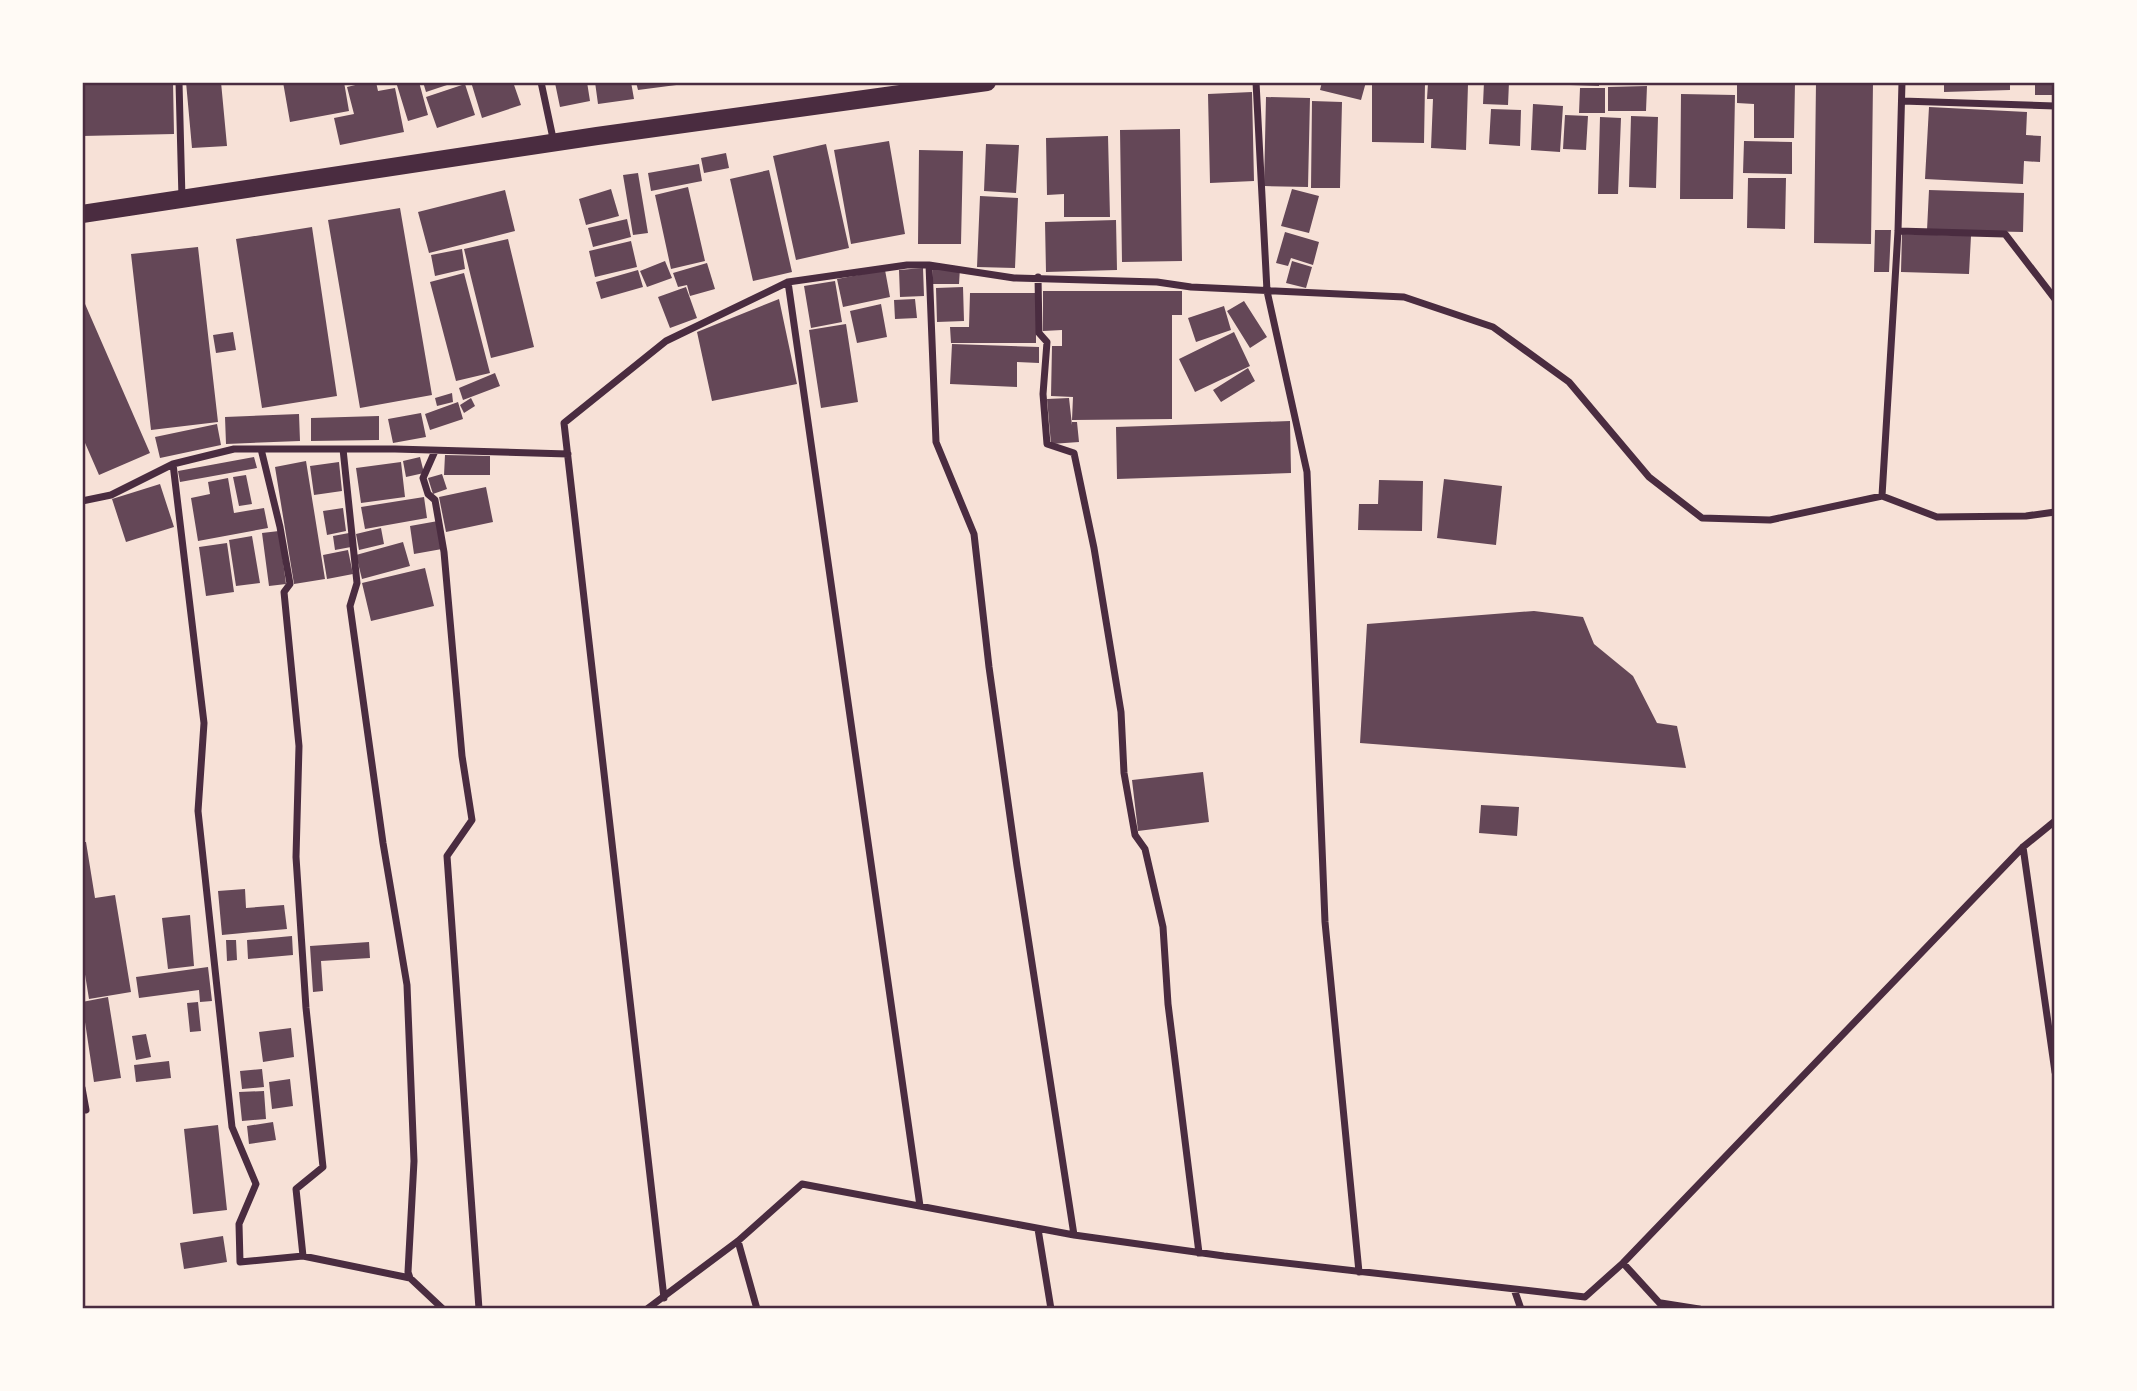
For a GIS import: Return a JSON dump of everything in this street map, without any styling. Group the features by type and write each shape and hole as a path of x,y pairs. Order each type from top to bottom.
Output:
{"main road":[{"path":"82,214 554,142 987,82"}],"street":[{"path":"178,82 182,200"},
{"path":"541,82 554,142"},
{"path":"1256,82 1268,291 1307,472 1325,922 1359,1272"},
{"path":"1882,496 1898,231 1902,82"},
{"path":"1902,101 2055,106"},
{"path":"1898,231 2005,234 2055,299"},
{"path":"664,1298 564,423 666,341 788,282 907,265 929,265 1014,278 1157,282 1191,287 1404,296 1493,327 1569,382 1649,477 1702,518 1770,520 1882,496 1937,517 2026,516 2055,512"},
{"path":"929,265 936,442 974,534 1015,853 1074,1235"},
{"path":"1038,277 1039,333 1047,342 1043,394 1047,444 1074,453 1094,548 1121,712 1124,774 1135,835 1145,849 1163,927 1168,1003 1199,1253"},
{"path":"788,282 920,1206"},
{"path":"82,501 111,495 173,464 234,449 568,454"},
{"path":"261,449 280,527 290,584 284,592 299,746 296,857 306,1008 323,1167 296,1189 303,1256"},
{"path":"342,449 358,583 350,606 383,843 407,985 414,1161 408,1272 410,1278 443,1309"},
{"path":"435,451 422,478 428,494 435,500 444,552 462,757 472,820 447,856 479,1309"},
{"path":"173,464 204,723 198,811 232,1127 256,1184 239,1224 240,1262 303,1256 410,1278"},
{"path":"647,1309 738,1241 802,1184 1074,1235 1199,1253 1585,1297 1623,1263 2023,847 2055,821"},
{"path":"2023,847 2055,1072"},
{"path":"82,1088 86,1110"},
{"path":"1038,1229 1051,1309"},
{"path":"738,1241 757,1309"},
{"path":"1623,1263 1663,1306 1699,1309"},
{"path":"1514,1289 1521,1309"}],"building":[{"path":"82,82 173,82 174,134 82,136"},
{"path":"186,82 221,82 227,146 192,148"},
{"path":"283,82 344,82 349,111 290,122"},
{"path":"376,82 378,91 395,88 404,132 340,145 334,118 354,114 347,87"},
{"path":"396,82 419,82 428,115 408,121"},
{"path":"423,82 453,82 453,83 426,92"},
{"path":"471,82 513,82 521,105 482,118"},
{"path":"587,82 590,101 560,107 555,83"},
{"path":"595,82 631,82 634,99 598,104"},
{"path":"636,82 683,82 684,84 638,90"},
{"path":"1322,82 1366,82 1361,100 1320,90"},
{"path":"1484,82 1509,82 1508,105 1483,104"},
{"path":"1571,82 1599,82 1599,86 1570,85"},
{"path":"1737,82 1795,82 1794,138 1754,138 1754,104 1737,103"},
{"path":"1816,82 1873,82 1871,244 1814,243"},
{"path":"1944,82 2010,82 2010,90 1944,92"},
{"path":"2035,82 2055,82 2055,95 2035,95"},
{"path":"1372,83 1425,83 1424,143 1372,142"},
{"path":"1428,83 1468,84 1466,150 1431,148 1433,99 1427,99"},
{"path":"465,84 475,115 437,128 426,97"},
{"path":"1647,86 1646,111 1608,111 1608,87"},
{"path":"1580,88 1605,88 1605,113 1579,113"},
{"path":"1252,92 1254,181 1210,183 1208,94"},
{"path":"1681,94 1735,95 1733,199 1680,199"},
{"path":"1266,97 1310,98 1308,187 1264,186"},
{"path":"1312,101 1342,102 1340,188 1311,188"},
{"path":"1533,104 1563,106 1560,152 1531,150"},
{"path":"1929,107 2027,112 2026,135 2041,136 2040,162 2024,161 2023,184 1925,179"},
{"path":"1491,109 1521,110 1520,146 1489,144"},
{"path":"1565,115 1588,116 1586,150 1563,149"},
{"path":"1631,116 1658,117 1656,188 1629,187"},
{"path":"1600,117 1621,118 1618,194 1598,194"},
{"path":"1180,129 1182,261 1122,262 1120,130"},
{"path":"1108,136 1110,217 1064,217 1064,194 1047,195 1046,138"},
{"path":"889,141 905,234 851,244 834,150"},
{"path":"1744,141 1792,142 1792,174 1743,173"},
{"path":"826,144 849,248 796,260 773,156"},
{"path":"986,144 1019,145 1016,193 984,191"},
{"path":"919,150 963,151 961,244 918,244"},
{"path":"726,153 729,168 704,173 701,158"},
{"path":"699,164 702,181 651,191 648,173"},
{"path":"769,170 792,272 753,281 730,179"},
{"path":"638,173 648,233 633,235 623,175"},
{"path":"1748,178 1786,178 1785,229 1747,228"},
{"path":"688,187 705,261 671,269 655,195"},
{"path":"611,189 619,216 586,225 579,199"},
{"path":"1292,189 1319,196 1309,233 1281,226"},
{"path":"505,190 515,231 429,253 418,212"},
{"path":"1929,190 2024,193 2023,232 1927,230"},
{"path":"980,196 1018,198 1015,268 977,267"},
{"path":"400,208 432,395 360,408 328,220"},
{"path":"627,219 631,237 593,247 588,228"},
{"path":"1116,220 1117,270 1046,272 1045,222"},
{"path":"312,227 337,396 262,408 236,239"},
{"path":"1875,230 1891,230 1889,272 1874,272"},
{"path":"1285,232 1319,242 1313,265 1291,258 1288,266 1276,263"},
{"path":"1902,234 1971,236 1969,274 1901,272"},
{"path":"508,239 534,347 491,358 464,249"},
{"path":"631,241 637,267 595,277 589,251"},
{"path":"198,247 218,422 151,430 131,254"},
{"path":"462,249 465,269 435,276 431,255"},
{"path":"665,261 672,278 647,287 640,271"},
{"path":"1292,261 1312,267 1306,288 1286,283"},
{"path":"707,263 715,289 690,296 687,285 678,287 673,273"},
{"path":"923,268 924,296 900,297 899,270"},
{"path":"960,268 959,284 933,284 933,269"},
{"path":"638,270 643,287 601,299 596,282"},
{"path":"885,270 890,297 843,307 837,279"},
{"path":"464,273 490,373 456,381 430,282"},
{"path":"835,281 842,322 811,328 804,286"},
{"path":"686,287 697,318 670,328 658,297"},
{"path":"963,287 964,321 937,322 936,288"},
{"path":"1043,291 1182,291 1182,315 1172,315 1172,419 1072,420 1073,397 1051,396 1052,346 1062,346 1062,330 1043,331"},
{"path":"970,293 1036,293 1036,343 951,343 950,327 969,327"},
{"path":"82,297 150,453 99,475 82,436"},
{"path":"779,299 797,384 712,401 697,332"},
{"path":"915,299 917,318 895,319 894,300"},
{"path":"1244,301 1267,337 1250,348 1227,311"},
{"path":"881,304 887,337 857,343 850,311"},
{"path":"1224,306 1231,330 1196,342 1188,318"},
{"path":"846,324 858,402 821,408 809,330"},
{"path":"233,332 236,350 216,353 213,335"},
{"path":"1234,332 1250,366 1195,392 1179,359"},
{"path":"952,344 1039,347 1039,363 1017,362 1017,387 950,384"},
{"path":"1248,368 1255,381 1221,402 1213,390"},
{"path":"495,373 500,386 463,400 459,388"},
{"path":"452,393 453,402 437,406 435,398"},
{"path":"471,398 475,406 464,413 460,405"},
{"path":"1069,398 1072,425 1072,422 1077,422 1079,442 1051,444 1047,399"},
{"path":"458,402 463,419 430,430 425,414"},
{"path":"421,413 426,437 393,443 388,419"},
{"path":"299,414 300,441 226,444 225,417"},
{"path":"379,416 379,440 311,441 311,418"},
{"path":"1290,421 1291,473 1117,479 1116,427"},
{"path":"217,424 221,445 160,458 155,437"},
{"path":"445,455 490,456 490,475 444,475"},
{"path":"254,457 257,468 180,482 178,471"},
{"path":"420,457 424,473 406,477 403,461"},
{"path":"306,461 325,579 294,584 275,467"},
{"path":"339,462 342,491 314,495 310,466"},
{"path":"401,462 405,497 361,503 356,468"},
{"path":"442,474 447,489 433,494 428,478"},
{"path":"246,475 252,504 239,506 233,477"},
{"path":"228,478 234,513 264,508 268,528 198,541 191,498 210,494 208,482"},
{"path":"1444,479 1502,486 1496,545 1437,538"},
{"path":"1379,480 1423,481 1422,531 1358,530 1359,504 1378,504"},
{"path":"160,484 174,527 126,542 112,499"},
{"path":"486,487 493,522 446,532 439,497"},
{"path":"424,497 427,518 365,529 361,507"},
{"path":"343,508 346,531 327,535 323,511"},
{"path":"438,521 442,549 414,554 410,526"},
{"path":"381,528 384,544 359,550 356,534"},
{"path":"279,531 286,584 269,586 262,533"},
{"path":"349,533 351,547 335,550 333,536"},
{"path":"252,536 260,583 236,586 229,540"},
{"path":"403,542 410,566 362,579 356,555"},
{"path":"227,543 234,592 206,596 199,547"},
{"path":"348,550 353,574 327,579 323,555"},
{"path":"425,568 434,606 371,621 362,583"},
{"path":"1534,611 1583,617 1594,644 1633,676 1657,723 1677,726 1686,768 1360,743 1367,624"},
{"path":"1203,772 1209,822 1138,831 1132,780"},
{"path":"1481,805 1519,807 1517,836 1479,833"},
{"path":"82,842 86,842 95,898 115,895 131,992 89,999 82,956"},
{"path":"245,889 246,908 284,905 287,929 222,935 218,891"},
{"path":"190,915 194,966 168,969 162,918"},
{"path":"292,936 293,955 248,959 247,940"},
{"path":"226,940 236,940 237,960 227,961"},
{"path":"369,942 370,958 321,961 323,991 313,992 310,946"},
{"path":"208,967 212,1001 200,1002 199,990 139,998 136,977"},
{"path":"108,997 121,1078 94,1082 82,1002"},
{"path":"198,1002 201,1031 190,1032 187,1003"},
{"path":"291,1028 294,1057 263,1062 259,1032"},
{"path":"146,1034 151,1057 136,1060 132,1036"},
{"path":"169,1061 171,1078 136,1082 134,1065"},
{"path":"262,1069 264,1087 242,1089 240,1071"},
{"path":"290,1079 293,1106 272,1109 269,1082"},
{"path":"264,1091 266,1119 242,1121 239,1092"},
{"path":"273,1122 276,1140 249,1144 247,1126"},
{"path":"218,1125 227,1210 193,1214 184,1129"},
{"path":"223,1236 227,1262 184,1269 180,1243"}]}
